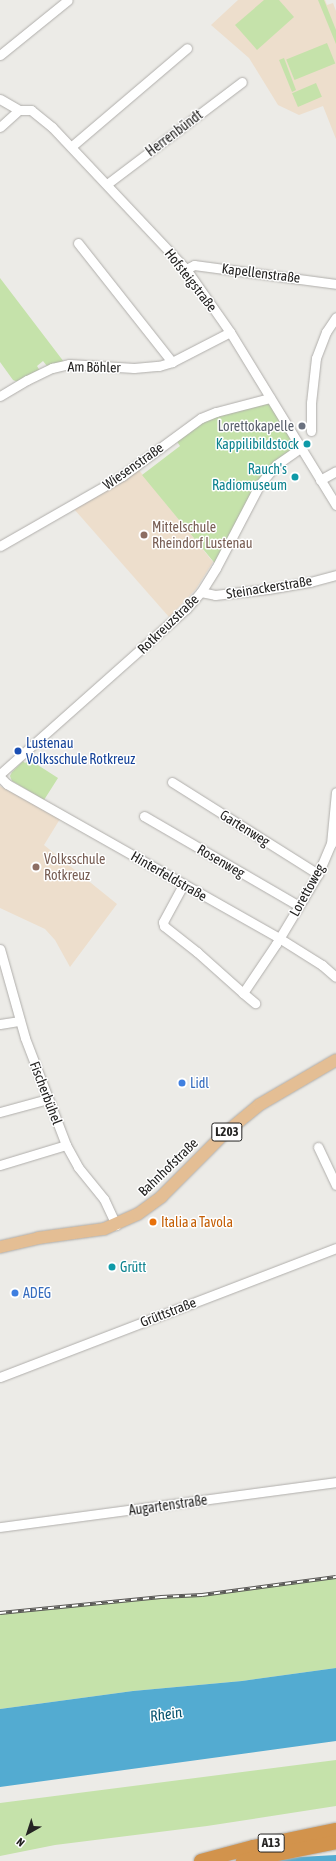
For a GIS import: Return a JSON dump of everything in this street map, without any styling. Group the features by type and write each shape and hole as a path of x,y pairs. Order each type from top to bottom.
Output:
{"highway":[{"name":"A13","path":"204,1860 253,1847 336,1830"},
{"name":"A13","path":"243,1861 336,1842"}],"main road":[{"name":"Bahnhofstraße","path":"0,1247 38,1238 91,1232 116,1225 138,1214 162,1197 224,1134 260,1105 336,1060"}],"street":[{"path":"0,55 68,0"},
{"path":"72,146 187,48"},
{"name":"Herrenbündt","path":"107,184 242,82"},
{"name":"Hofsteigstraße","path":"0,99 19,110 31,110 36,112 72,146 186,269 230,332 336,505"},
{"path":"0,127 19,110"},
{"path":"78,243 172,362"},
{"name":"Kapellenstraße","path":"186,269 194,265 336,284"},
{"path":"312,431 311,403 316,358 326,332 336,317"},
{"name":"Am Böhler","path":"0,396 39,374 69,364 134,368 159,366 172,362 230,332"},
{"name":"Wiesenstraße","path":"0,546 122,476 201,418 216,412 270,398"},
{"name":"Rotkreuzstraße","path":"0,774 168,627 201,592 216,568 260,484 276,465 300,448"},
{"path":"320,480 336,471"},
{"name":"Steinackerstraße","path":"201,592 215,595 279,588 336,575"},
{"name":"Hinterfeldstraße","path":"0,778 7,784 183,885 279,938 322,965 336,977"},
{"name":"Gartenweg","path":"172,782 318,874"},
{"name":"Lorettoweg","path":"243,993 318,874 331,844 336,792"},
{"name":"Rosenweg","path":"144,816 299,906"},
{"path":"183,885 163,922 164,926 255,1003"},
{"name":"Fischerbühel","path":"0,949 20,1021 66,1145 78,1167 104,1198 116,1225"},
{"path":"0,1024 20,1021"},
{"path":"0,1112 48,1099"},
{"path":"0,1164 66,1145"},
{"path":"318,1147 336,1185"},
{"name":"Grüttstraße","path":"0,1377 336,1248"},
{"name":"Augartenstraße","path":"0,1527 336,1482"}],"shaded area":[{"path":"238,0 325,0 327,5 333,3 336,11 336,139 323,106 299,115 278,105 249,58 211,25"},
{"name":"Mittelschule Rheindorf Lustenau","path":"138,469 213,562 196,589 169,617 74,509"},
{"name":"Volksschule Rotkreuz","path":"0,786 60,819 44,845 117,904 70,967 55,940 45,929 0,908"}],"green space":[{"path":"264,0 279,0 294,17 257,50 235,25"},
{"path":"318,0 324,0 336,30 336,44"},
{"path":"327,43 335,63 294,80 286,59"},
{"path":"284,58 296,90 292,92 279,60"},
{"path":"316,83 322,97 298,107 292,93"},
{"path":"0,278 64,362 47,366 43,361 37,366 40,371 18,382 13,380 0,362"},
{"path":"270,398 300,448 276,465 217,566 142,475 180,446 174,437 192,425"},
{"path":"30,760 58,778 44,800 12,781 10,776 23,761 25,763"},
{"path":"336,1577 336,1668 242,1681 133,1691 0,1709 0,1614 161,1597 202,1595"},
{"path":"336,1760 336,1806 207,1826 55,1845 0,1856 0,1803"}],"water":[{"name":"Rhein","path":"336,1668 336,1741 0,1787 0,1709 133,1691 242,1681"},
{"path":"336,1855 336,1861 257,1861 300,1857"}],"railway":[{"path":"0,1613 161,1597 202,1595 336,1577"}],"place":[{"name":"Lorettokapelle","path":"302,426"},
{"name":"Kappilibildstock","path":"307,444"},
{"name":"Rauch's Radiomuseum","path":"295,477"},
{"name":"Mittelschule Rheindorf Lustenau","path":"144,535"},
{"name":"Lustenau Volksschule Rotkreuz","path":"18,751"},
{"name":"Volksschule Rotkreuz","path":"36,867"},
{"name":"Lidl","path":"182,1083"},
{"name":"Italia a Tavola","path":"153,1222"},
{"name":"Grütt","path":"112,1267"},
{"name":"ADEG","path":"15,1293"}]}
